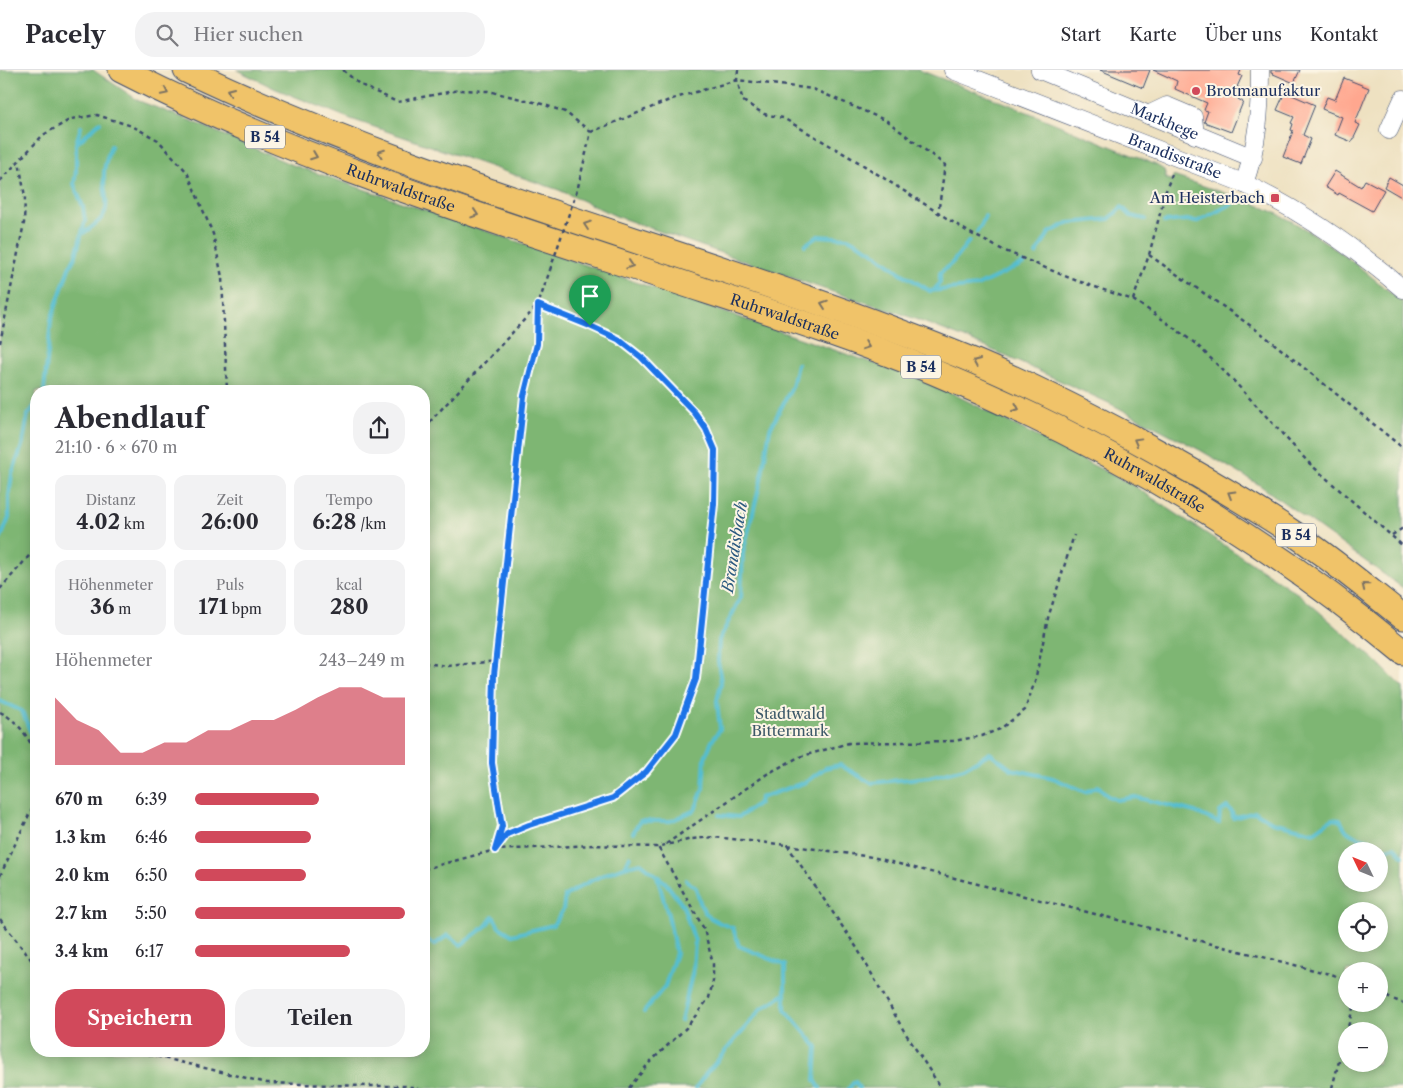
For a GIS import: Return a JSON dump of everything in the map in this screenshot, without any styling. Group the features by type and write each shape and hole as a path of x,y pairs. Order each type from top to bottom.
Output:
{"highway":[{"name":"Ruhrwaldstraße","path":"121,70 200,109 305,153 412,193 849,339 933,371 1043,420 1138,469 1234,527 1313,581 1403,652"},
{"name":"B 54","path":"186,70 327,132 426,170 874,322 966,358 1029,386 1091,416 1256,509 1298,536 1347,572 1403,617"}],"street":[{"name":"Brandisstraße","path":"953,70 1244,184 1307,217 1347,244 1403,290"},
{"name":"Markhege","path":"1040,70 1078,78 1148,115 1253,158"},
{"path":"1244,184 1253,158 1258,128 1260,70"},
{"path":"1389,130 1403,99"}],"path":[{"path":"343,70 359,84 397,102 460,90 488,91 542,104 565,112 591,132"},
{"path":"738,70 737,80 743,101 764,114 783,118 860,163 938,214 1003,250 1072,279 1133,300 1155,314 1196,344 1309,463 1403,546"},
{"path":"591,132 672,99 737,80 813,89 887,122 945,165 938,214"},
{"path":"0,181 43,135 71,119 97,115 132,126 158,140 187,172 213,234 222,277 227,385"},
{"path":"495,850 502,826 492,763 496,661 524,396 537,344 538,305 578,186 591,132"},
{"path":"0,343 24,223 25,197 19,161"},
{"path":"1133,300 1149,255 1174,169"},
{"path":"1149,255 1261,334 1403,448"},
{"path":"430,422 538,305"},
{"path":"495,850 507,834 613,798 646,772 676,734 696,679 714,495 715,450 706,429 695,413 641,357 618,339 538,305"},
{"path":"1392,535 1403,528"},
{"path":"665,845 767,774 799,757 849,743 953,741 982,736 1000,729 1025,710 1035,681 1048,618 1074,535"},
{"path":"0,589 30,555"},
{"path":"430,663 448,666 496,661"},
{"path":"0,712 12,718 30,740"},
{"path":"0,876 30,813"},
{"path":"430,867 495,850 592,845 657,847 692,839 714,837 787,845 872,857 1338,977"},
{"path":"787,845 857,948 904,1031 941,1088"},
{"path":"629,1088 648,1063 686,1028 709,998 713,981 713,964 704,929 657,847"},
{"path":"0,919 30,958"},
{"path":"1388,997 1403,1002"},
{"path":"1332,1088 1352,1012"},
{"path":"162,1057 267,1082 418,1088"},
{"path":"266,1088 267,1082"}],"green space":[{"name":"Stadtwald Bittermark","path":"0,70 93,70 139,101 194,122 290,164 934,384 1134,486 1300,595 1377,662 1403,688 1403,1088 0,1088"},
{"path":"237,70 919,70 1008,104 1156,165 1164,170 1166,179 1172,180 1173,176 1265,208 1295,223 1327,244 1358,266 1403,303 1403,588 1258,484 1200,450 1109,403 970,340 902,314 824,289 616,216 559,190 351,119 276,89"}],"building":[{"path":"1100,70 1150,70 1143,88"},
{"path":"1153,70 1241,70 1239,75 1242,76 1237,87 1242,89 1238,99 1243,102 1231,132 1204,122 1208,111 1204,110 1207,103 1175,89 1177,81"},
{"path":"1271,70 1300,70 1294,83 1271,73"},
{"path":"1344,78 1369,88 1355,123 1360,125 1352,142 1335,135 1342,117 1322,109 1327,97 1335,100"},
{"path":"1285,92 1315,105 1303,135 1311,139 1301,164 1283,157 1293,131 1291,130 1293,124 1291,123 1294,117 1277,110"},
{"path":"1335,171 1361,187 1365,180 1384,190 1372,211 1325,187"},
{"path":"1389,177 1403,185 1403,198 1384,187"}],"waterway":[{"path":"76,144 100,122"},
{"path":"45,385 51,320 69,268 76,255 85,221 83,207 74,184 76,143 81,127"},
{"path":"82,234 99,221 105,212 104,172 111,146"},
{"path":"1164,222 1187,220 1196,222 1232,204"},
{"path":"1036,254 1049,233 1068,223 1109,219 1122,207 1131,216 1145,219"},
{"path":"977,232 985,216"},
{"name":"Brandisbach","path":"805,245 818,236 848,238 870,250 930,291 977,286 1023,264"},
{"path":"934,290 940,283 940,273 952,263 969,241"},
{"name":"Brandisbach","path":"633,833 640,821 671,821 695,810 703,789 705,757 720,729 717,701 721,683 718,661 719,640 741,597 743,553 761,480 770,429 792,387 797,364"},
{"path":"0,540 9,518 12,474 23,443 30,412"},
{"path":"0,701 22,711 30,731"},
{"path":"719,815 739,817 759,803 760,798 806,782 825,768 840,765 871,783 929,777 964,768 990,753 1011,769 1053,778 1085,792 1098,786 1108,796 1117,800 1135,797 1195,812 1219,823 1220,812 1227,807 1232,812 1233,818 1255,812 1272,822 1314,832 1332,819 1340,820 1351,834 1373,842 1382,850 1395,847 1403,856"},
{"name":"Brandisbach","path":"626,865 630,856"},
{"path":"430,942 434,945 448,935 461,945 486,926 493,916 499,927 512,935 553,925 563,910 565,896 601,876 641,863 665,882 683,906 695,941 693,970 681,1021"},
{"path":"644,1012 665,986 676,953 657,876"},
{"path":"686,880 696,888 703,910 707,915 733,928 739,946 785,965 785,1009 817,1047 815,1080 820,1088"},
{"path":"696,1088 761,1009 785,994"},
{"path":"849,1088 855,1081 859,1088"}],"place":[{"name":"Brotmanufaktur","path":"1196,91"},
{"name":"Am Heisterbach","path":"1275,198"}],"route":[{"path":"538,305 590,326 618,339 641,357 695,413 706,429 715,450 716,476 709,562 696,679 676,734 646,772 613,798 507,834 495,850 502,826 492,763 494,675 516,488 524,396 537,344 538,305"}]}
